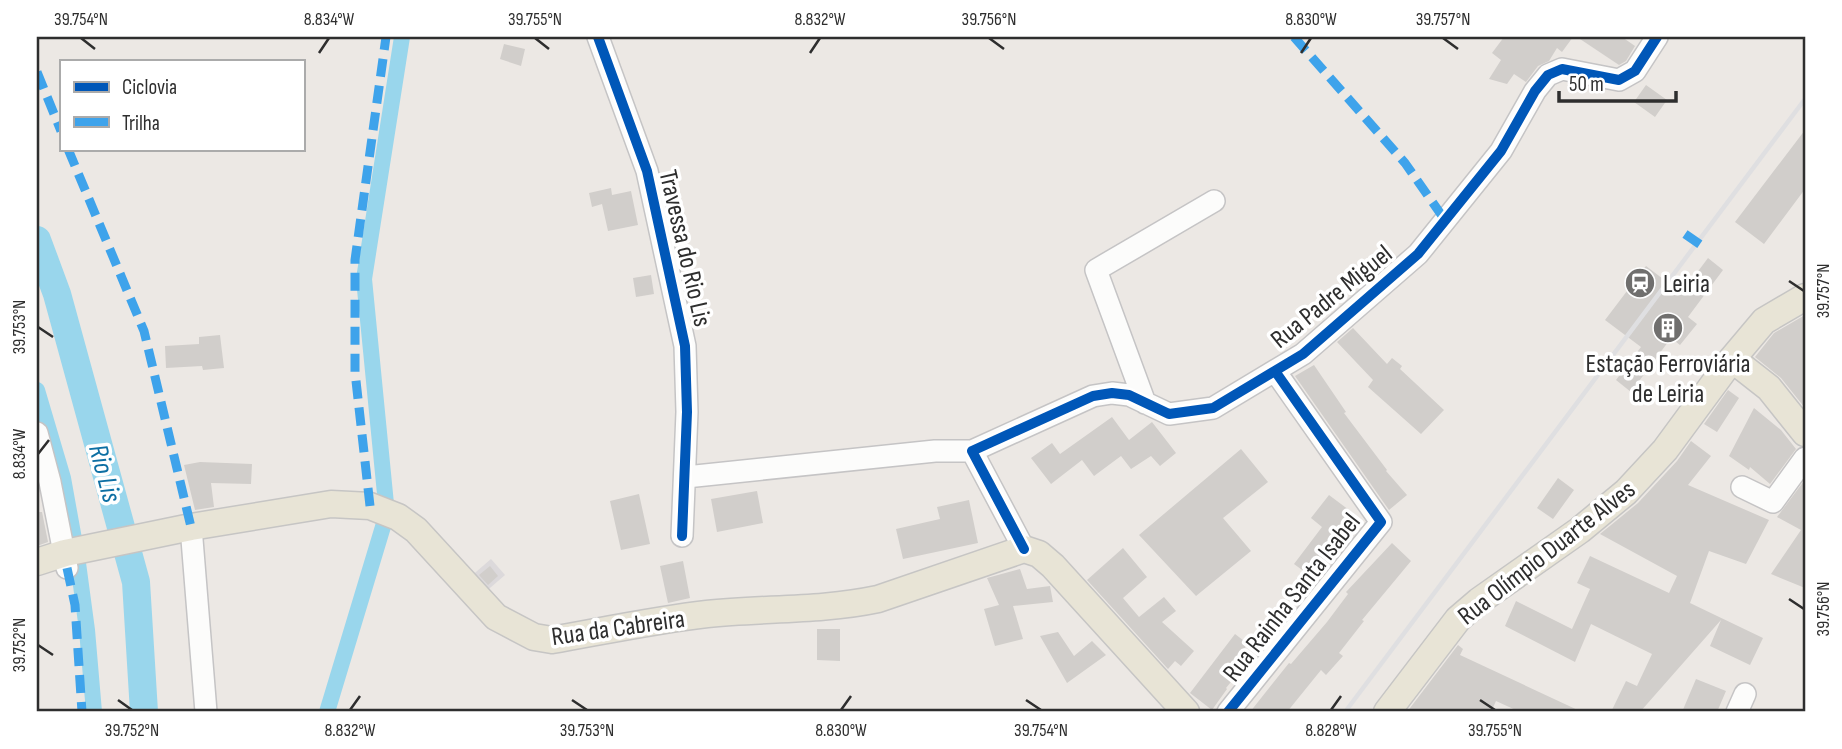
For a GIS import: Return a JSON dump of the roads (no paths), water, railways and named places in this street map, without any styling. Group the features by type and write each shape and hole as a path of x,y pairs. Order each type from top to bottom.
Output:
{"main road":[{"name":"Rua Olímpio Duarte Alves","path":"1387,712 1450,628 1468,610 1611,506 1665,450 1732,359 1764,321 1805,297"},
{"path":"1732,359 1769,388 1805,433"},
{"name":"Rua da Cabreira","path":"37,562 74,556 181,530 331,504 370,506 398,517 416,530 496,618 534,637 552,640 707,614 826,608 853,604 878,599 1024,549"},
{"path":"1024,549 1039,554 1053,566 1186,712"}],"street":[{"name":"Travessa do Rio Lis","path":"597,37 646,171 685,346 686,477 682,536"},
{"name":"Rua Padre Miguel","path":"972,451 1093,396 1112,393 1129,395 1169,414 1213,408 1275,371 1303,354 1418,254 1501,151 1535,91 1548,75 1562,69 1619,80 1634,71 1657,37"},
{"path":"1145,403 1096,270 1214,201"},
{"name":"Rua Rainha Santa Isabel","path":"1228,712 1381,522 1275,371"},
{"path":"37,433 74,556"},
{"path":"686,477 935,451 972,451 1024,549"},
{"path":"1742,487 1773,502 1805,458"},
{"path":"181,530 206,712"}],"waterway":[{"path":"386,504 364,279 402,37"},
{"name":"Rio Lis","path":"37,240 57,294 136,582 144,712"},
{"path":"37,390 63,478 74,539"},
{"path":"327,712 385,520"},
{"path":"78,563 94,712"}],"railway":[{"path":"1345,712 1805,99"}],"place":[{"name":"Leiria","path":"1640,283"},
{"name":"Estação Ferroviária de Leiria","path":"1668,328"}]}
